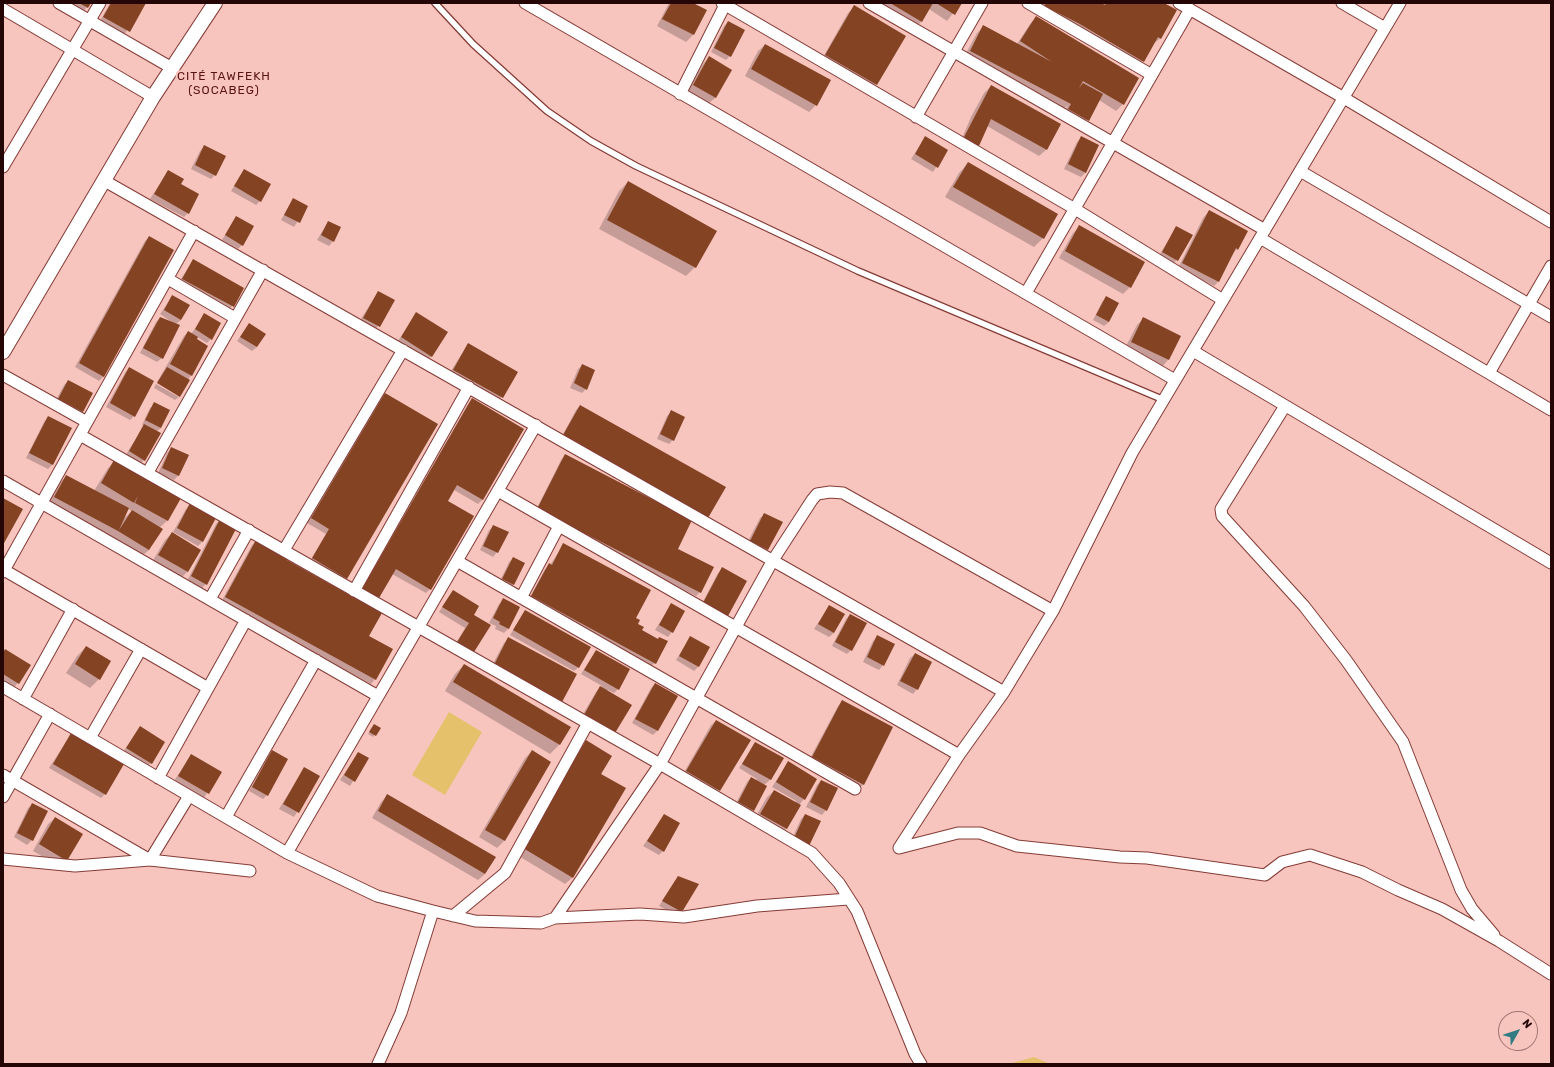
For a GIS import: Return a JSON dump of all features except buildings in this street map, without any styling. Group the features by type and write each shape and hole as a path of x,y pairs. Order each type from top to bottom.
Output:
{"street":[{"path":"6,3 3,9 153,97"},
{"path":"59,3 172,68"},
{"path":"3,167 100,3"},
{"path":"3,352 153,97 215,3"},
{"path":"525,3 1175,380"},
{"path":"869,3 953,53 1113,143 1551,410"},
{"path":"916,117 982,3"},
{"path":"1028,3 1152,75"},
{"path":"1179,3 1344,98 1551,222"},
{"path":"1342,3 1385,28"},
{"path":"1400,3 1132,452 1053,612 1004,692 959,755 899,848 958,833 980,833 1017,846 1120,857 1147,858 1265,875 1282,862 1310,855 1362,872 1398,890 1442,909 1499,941 1551,974"},
{"path":"680,94 724,4 1074,209 1223,300"},
{"path":"1026,294 1190,9"},
{"path":"1300,171 1551,317"},
{"path":"104,180 1004,692"},
{"path":"194,231 4,571 73,609 208,688"},
{"path":"1489,373 1551,266"},
{"path":"148,472 263,270"},
{"path":"168,279 235,318"},
{"path":"284,550 403,350"},
{"path":"1193,352 1551,563"},
{"path":"3,375 87,422"},
{"path":"354,591 468,387"},
{"path":"1285,406 1221,509 1222,516 1304,606 1346,660 1403,742 1462,890 1472,909 1499,941"},
{"path":"287,853 536,426"},
{"path":"80,435 148,472 418,628 660,764 812,853 839,883 857,911 915,1054 921,1064"},
{"path":"3,481 378,696"},
{"path":"498,491 959,755"},
{"path":"555,918 660,764 773,560 812,500 818,494 830,492 843,493 1053,612"},
{"path":"521,598 559,526"},
{"path":"210,599 249,530"},
{"path":"457,561 856,789"},
{"path":"23,699 73,609"},
{"path":"158,778 246,620"},
{"path":"90,738 141,649"},
{"path":"226,817 316,660"},
{"path":"3,687 287,853 377,896 475,922 541,923 555,918 640,914 684,917 757,906 848,899"},
{"path":"3,797 8,778 50,714"},
{"path":"453,916 505,874 588,723"},
{"path":"8,778 150,860"},
{"path":"150,860 189,796"},
{"path":"3,859 75,866 150,860 250,871"},
{"path":"378,1064 401,1013 433,911"}],"lane":[{"path":"435,3 473,44 547,111 591,141 636,166 858,271 1164,400"}],"shaded area":[{"path":"449,712 482,732 445,795 412,775"},
{"path":"1034,1057 1050,1064 1008,1064"}],"district":[{"name":"CITÉ TAWFEKH (SOCABEG)","path":"224,84"}]}
